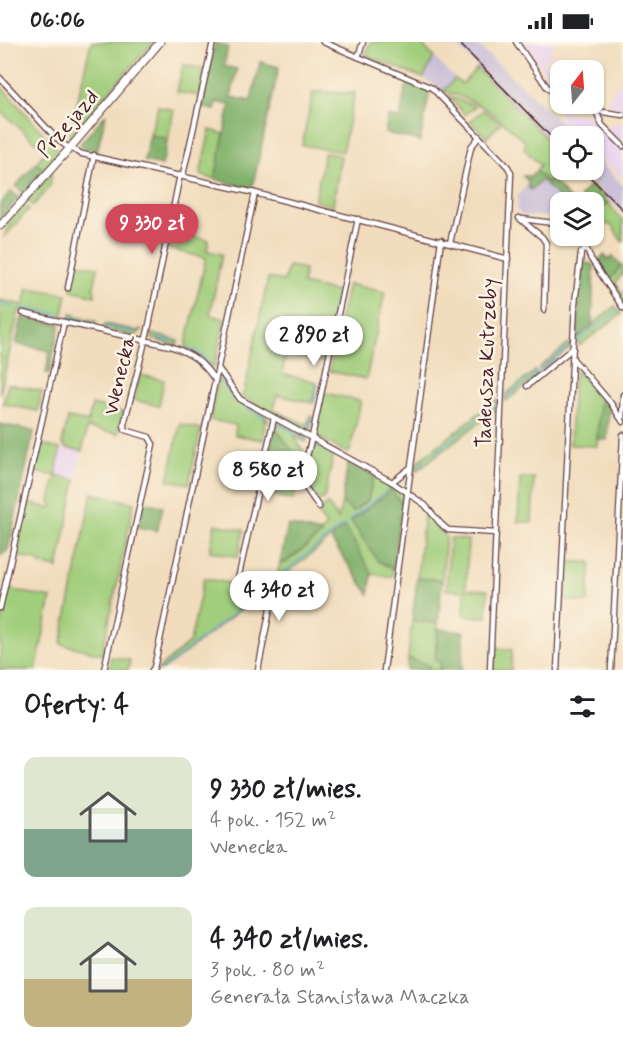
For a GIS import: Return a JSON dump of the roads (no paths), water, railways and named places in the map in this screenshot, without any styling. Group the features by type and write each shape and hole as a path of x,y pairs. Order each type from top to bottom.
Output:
{"street":[{"name":"Przejazd","path":"0,225 70,148 160,42"},
{"name":"Wenecka","path":"104,670 153,444 149,437 128,432 123,426 148,330 213,42"},
{"path":"322,42 358,57 363,42"},
{"path":"516,42 550,90"},
{"name":"Tadeusza Kutrzeby","path":"358,57 432,88 508,167 511,173 490,670"},
{"path":"0,78 56,138 82,154 182,175 508,259"},
{"path":"604,112 623,115"},
{"path":"597,114 602,125 623,146"},
{"path":"450,243 471,147 479,137"},
{"path":"68,288 94,155"},
{"path":"153,669 255,193"},
{"path":"510,217 550,222"},
{"path":"519,218 542,237 546,247 544,310"},
{"path":"319,507 302,481 358,219"},
{"path":"384,670 441,240"},
{"path":"557,670 577,286 581,253 585,248 623,308"},
{"path":"23,313 170,346 200,360 215,380"},
{"path":"0,608 64,322"},
{"path":"527,386 573,348"},
{"path":"573,359 610,402 622,421"},
{"path":"218,368 240,399 392,482 425,505 448,530 496,533"},
{"path":"622,421 623,395"},
{"path":"258,670 274,589 269,583 263,583 247,595 238,594 236,588 274,418"},
{"path":"611,670 623,435"},
{"path":"392,482 410,468"}],"waterway":[{"path":"351,240 352,232"},
{"path":"343,273 347,256"},
{"path":"338,293 340,286"},
{"path":"324,361 336,303"},
{"path":"0,304 15,307"},
{"path":"22,308 61,314"},
{"path":"576,342 618,310"},
{"path":"70,317 95,324"},
{"path":"105,326 134,332"},
{"path":"157,338 175,342"},
{"path":"504,399 570,346"},
{"path":"190,349 202,355 212,367"},
{"path":"221,381 233,399 265,418"},
{"path":"314,403 318,384"},
{"path":"416,468 500,402"},
{"path":"309,428 311,418"},
{"path":"278,424 306,439"},
{"path":"314,444 332,454"},
{"path":"400,481 405,476"},
{"path":"279,576 390,488"},
{"path":"162,670 262,591"}],"railway":[{"path":"458,42 550,136"},
{"path":"593,180 623,210"}]}
